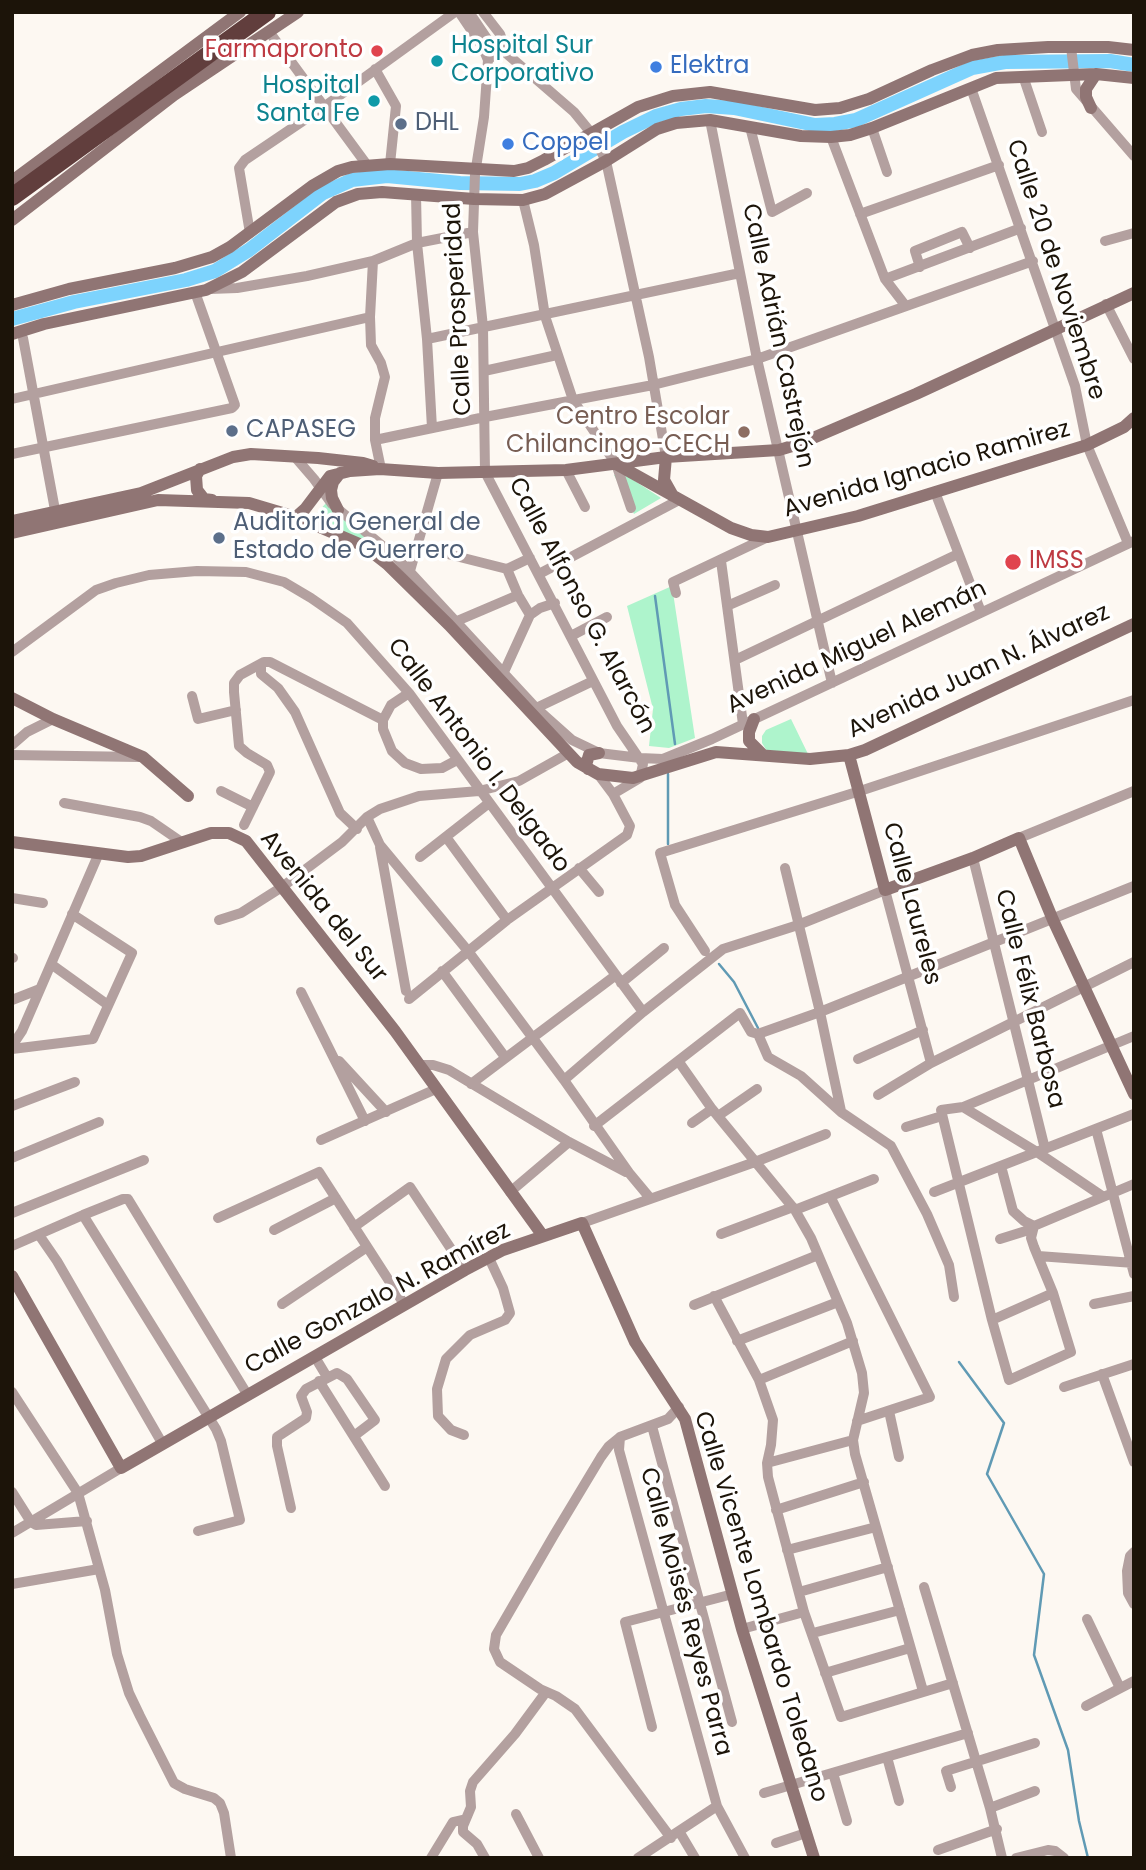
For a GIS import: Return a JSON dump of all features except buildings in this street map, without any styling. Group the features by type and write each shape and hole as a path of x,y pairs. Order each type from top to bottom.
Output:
{"highway":[{"path":"14,182 254,12"},
{"path":"12,197 267,12"},
{"path":"174,95 205,57"}],"main road":[{"path":"14,182 240,12"},
{"path":"12,220 174,95 298,12"},
{"path":"12,305 130,275 197,263 212,257 250,233 325,177 338,171 390,164 476,171 514,171 528,168 594,136 638,107 673,96 710,92 795,108 840,108 869,99 972,55 1011,48 1134,50"},
{"path":"16,338 44,324 200,291 242,272 336,202 370,192 523,200 545,194 657,129 684,122 710,120 801,136 831,137 872,128 996,78 1073,73 1134,78"},
{"path":"1091,108 1086,89 1096,74"},
{"path":"12,298 102,274 130,275"},
{"path":"296,517 330,476 340,473 380,469 438,473 566,470 666,457 779,450 916,394 1134,293"},
{"path":"16,338 48,330 65,320"},
{"name":"Avenida Ignacio Ramirez","path":"616,464 731,528 751,536 768,537 858,516 1087,445 1124,427 1134,418"},
{"path":"12,521 141,493 233,457 251,454 363,463 380,469"},
{"path":"666,457 664,480 676,499"},
{"path":"200,469 195,483 204,499 249,503 296,517 364,546 387,564 532,710 567,754 593,771 640,778"},
{"path":"338,510 331,490 340,473"},
{"path":"12,533 158,500 214,500"},
{"name":"Avenida Juan N. Álvarez","path":"640,778 716,752 810,759 849,755 1134,624"},
{"path":"12,698 53,719 143,757 188,796"},
{"path":"749,722 749,741 763,755"},
{"path":"593,771 586,765 589,755 599,754"},
{"name":"Calle Laureles","path":"849,755 885,890"},
{"name":"Avenida del Sur","path":"12,842 128,857 211,833 229,833 246,841 420,1065 543,1236"},
{"path":"885,890 1019,838 1053,919 1134,1094"},
{"name":"Calle Gonzalo N. Ramírez","path":"121,1468 207,1416 465,1270 543,1236 582,1223"},
{"name":"Calle Vicente Lombardo Toledano","path":"582,1223 635,1342 685,1419 742,1629 814,1858"},
{"path":"12,1276 121,1468"}],"street":[{"path":"250,233 239,168 245,160 457,12 482,46 488,60"},
{"path":"469,12 497,45 574,112 594,136 605,158 636,296 666,457"},
{"path":"475,12 487,32"},
{"path":"483,12 500,34 508,54"},
{"name":"Calle Prosperidad","path":"485,472 483,327 473,232 476,171 488,60 495,54 487,32"},
{"path":"270,33 368,165"},
{"path":"1072,50 1076,89 1134,156"},
{"path":"375,69 396,106 390,164"},
{"path":"1023,76 1041,132"},
{"name":"Calle 20 de Noviembre","path":"971,88 1075,386 1087,445 1131,542"},
{"name":"Calle Adrián Castrejón","path":"710,120 758,359 832,683"},
{"path":"750,127 772,212 807,193"},
{"path":"872,128 887,172"},
{"path":"831,137 885,279 905,305"},
{"path":"860,214 999,165"},
{"path":"416,194 417,243 428,339 432,428"},
{"path":"523,200 534,245 545,316 557,355 573,400 616,464 631,508"},
{"path":"885,279 1021,228"},
{"path":"12,454 232,408 235,400 215,351 200,291 237,288 307,276 373,261 417,243 473,232"},
{"path":"919,267 915,251 962,232 970,248"},
{"path":"1105,241 1134,233"},
{"path":"373,261 370,317 372,345 385,377 375,418 375,440 380,469"},
{"path":"375,440 485,416 653,385 758,359 1032,261"},
{"path":"428,339 740,273"},
{"path":"1106,304 1134,359"},
{"path":"12,399 370,317"},
{"path":"16,338 32,395 55,510"},
{"path":"484,371 557,355"},
{"path":"295,457 338,510 380,542 457,621 504,672 532,710 572,740 599,754"},
{"path":"566,470 584,507"},
{"name":"Calle Alfonso G. Alarcón","path":"485,472 617,726 640,758"},
{"path":"410,571 438,473"},
{"path":"935,492 981,612"},
{"path":"539,574 676,499"},
{"path":"676,593 673,582 768,537"},
{"name":"Avenida Miguel Alemán","path":"599,754 663,758 712,739 1131,542"},
{"path":"416,546 507,569 530,558"},
{"path":"735,660 957,554"},
{"path":"721,561 735,660 749,722"},
{"path":"507,569 530,615"},
{"name":"Calle Antonio I. Delgado","path":"12,652 96,590 116,583 149,575 197,571 246,572 284,582 348,623 409,693 643,1012"},
{"path":"727,606 775,585"},
{"path":"457,621 518,595"},
{"path":"504,672 530,615 555,603"},
{"path":"571,636 607,617"},
{"path":"244,825 270,772 267,765 239,746 234,682 240,675 270,662 383,720"},
{"path":"261,665 261,674 278,688 295,712 340,813 357,829"},
{"path":"532,710 593,681"},
{"path":"409,693 391,705 383,720 383,729 392,751 405,763 421,769 442,768 457,760"},
{"path":"192,696 198,719 236,710"},
{"path":"705,951 675,905 660,853 860,791 1134,700"},
{"path":"12,746 27,732 53,719"},
{"path":"219,920 241,913 282,887 380,809 419,796 479,791 520,781 567,754"},
{"path":"12,755 143,757"},
{"path":"613,794 640,778 643,764 640,758"},
{"path":"367,817 380,845 407,995 627,835 630,830 613,794 593,771"},
{"path":"221,791 253,807"},
{"path":"1019,838 1134,791"},
{"path":"64,803 140,817 151,821 183,843"},
{"path":"420,857 489,803"},
{"path":"446,837 507,920"},
{"path":"380,845 468,951 564,1080 594,1126 650,1198"},
{"path":"12,1047 22,1031 99,853"},
{"name":"Calle Félix Barbosa","path":"973,858 1028,1082 1041,1151"},
{"path":"579,868 599,892"},
{"path":"785,868 841,1112"},
{"path":"594,1126 740,1013 751,1032 758,1034 994,944 1134,887"},
{"path":"564,1080 643,1012 723,949 799,925 885,890"},
{"name":"Calle Laureles","path":"885,890 931,1063"},
{"path":"12,898 43,903"},
{"path":"12,1047 93,1039 132,953 72,914"},
{"path":"471,1084 505,1057 664,948"},
{"path":"878,1094 931,1063 1134,962"},
{"path":"51,964 108,1004"},
{"path":"442,971 505,1057"},
{"path":"12,1000 40,989"},
{"path":"301,992 365,1121"},
{"path":"858,1059 922,1030"},
{"path":"758,1034 768,1057 801,1076 841,1112 891,1146 927,1214 945,1256 954,1297"},
{"path":"906,1127 1028,1082 1134,1036"},
{"path":"331,1051 386,1112"},
{"path":"679,1062 715,1112 794,1209 838,1302 862,1373 862,1408 853,1440 923,1691"},
{"path":"420,1065 441,1066 569,1142 630,1174"},
{"path":"12,1106 75,1082"},
{"path":"321,1140 436,1089"},
{"path":"692,1124 757,1089"},
{"path":"963,1107 1041,1151 1102,1196"},
{"path":"942,1113 957,1184 1009,1380 1071,1352 1053,1293 1031,1238 1033,1228"},
{"path":"934,1192 1134,1114"},
{"path":"12,1158 99,1122"},
{"path":"1038,1256 1133,1267 1096,1129"},
{"name":"Calle Gonzalo N. Ramírez","path":"582,1223 826,1134"},
{"path":"510,1192 569,1142"},
{"path":"12,1213 144,1160"},
{"path":"1001,1166 1013,1211 1033,1228"},
{"path":"218,1218 319,1172 404,1304"},
{"path":"721,1234 874,1179"},
{"path":"1000,1239 1033,1228 1134,1184"},
{"path":"354,1227 410,1187 465,1270"},
{"path":"830,1196 930,1397 857,1421"},
{"path":"274,1230 336,1198"},
{"path":"12,1246 128,1199 247,1394"},
{"path":"83,1215 221,1441 240,1520 198,1531"},
{"path":"39,1235 57,1261 162,1443"},
{"path":"282,1304 367,1247"},
{"path":"694,1305 818,1255"},
{"path":"464,1435 451,1430 438,1416 437,1389 446,1359 470,1335 505,1320 510,1313 498,1274 489,1258"},
{"path":"992,1320 1053,1293"},
{"path":"714,1296 759,1380 773,1420 767,1463 776,1510 804,1612 841,1717 953,1683"},
{"path":"1094,1304 1134,1296"},
{"path":"737,1341 838,1302"},
{"path":"759,1380 853,1341"},
{"path":"315,1357 323,1379 354,1437 385,1486"},
{"path":"1064,1387 1134,1364"},
{"path":"291,1508 277,1446 278,1437 306,1418 301,1396 306,1390 323,1379 337,1373 343,1374 375,1420 354,1437"},
{"path":"1102,1374 1129,1431 1134,1462"},
{"path":"12,1392 78,1493 99,1569 117,1654 130,1693 167,1772 174,1783 214,1798 220,1803 231,1858"},
{"path":"678,1407 668,1419 620,1437 609,1446 496,1635 494,1649 500,1662 575,1709 695,1858"},
{"path":"889,1411 899,1457"},
{"path":"652,1426 732,1723"},
{"name":"Calle Moisés Reyes Parra","path":"620,1437 619,1450 717,1807 745,1858"},
{"path":"767,1463 853,1440"},
{"name":"Calle Gonzalo N. Ramírez","path":"12,1533 121,1468"},
{"path":"776,1510 864,1482"},
{"path":"12,1492 31,1522 44,1525 87,1521"},
{"path":"787,1550 876,1527"},
{"path":"1134,1552 1130,1556 1127,1571 1128,1593 1134,1604"},
{"path":"799,1592 888,1567"},
{"path":"12,1584 99,1569"},
{"path":"925,1587 997,1829 1002,1858"},
{"path":"652,1727 625,1622 733,1594"},
{"path":"813,1633 900,1610"},
{"path":"742,1629 804,1612"},
{"path":"1087,1619 1120,1688"},
{"path":"825,1672 910,1648"},
{"path":"1086,1706 1134,1681"},
{"path":"485,1858 477,1844 463,1832 471,1807 470,1791 473,1782 515,1734 543,1691"},
{"path":"764,1793 968,1732"},
{"path":"951,1787 946,1771 1035,1743"},
{"path":"887,1757 899,1801"},
{"path":"833,1773 848,1821"},
{"path":"990,1808 1035,1791"},
{"path":"638,1858 717,1807"},
{"path":"516,1814 539,1858"},
{"path":"431,1858 453,1822 466,1819"},
{"path":"938,1850 997,1829"},
{"path":"776,1843 806,1833"},
{"path":"1016,1858 1048,1850 1055,1851 1064,1858"}],"green space":[{"path":"621,472 661,498 634,514 614,475"},
{"path":"326,503 378,547 312,519"},
{"path":"672,586 695,738 669,748 649,746 653,709 627,606"},
{"path":"791,719 808,754 767,751 762,743 766,730"}],"waterway":[{"path":"12,319 74,302 186,280 215,271 249,250 323,193 352,180 387,176 460,183 520,184 554,173 623,132 656,116 681,109 706,106 734,108 815,125 835,124 856,120 972,68 1005,62 1110,61 1134,65"},
{"path":"655,596 675,744"},
{"path":"668,774 668,844"},
{"path":"719,964 734,982 758,1028"},
{"path":"959,1362 1004,1423 987,1474 1044,1574 1034,1655 1068,1750 1079,1821 1088,1858"}],"place":[{"name":"Farmapronto","path":"377,51"},
{"name":"Hospital Sur Corporativo","path":"437,61"},
{"name":"Elektra","path":"656,67"},
{"name":"Hospital Santa Fe","path":"374,101"},
{"name":"DHL","path":"401,124"},
{"name":"Coppel","path":"508,144"},
{"name":"CAPASEG","path":"232,431"},
{"name":"Centro Escolar Chilancingo-CECH","path":"744,432"},
{"name":"Auditoria General de Estado de Guerrero","path":"219,538"},
{"name":"IMSS","path":"1013,562"}]}
